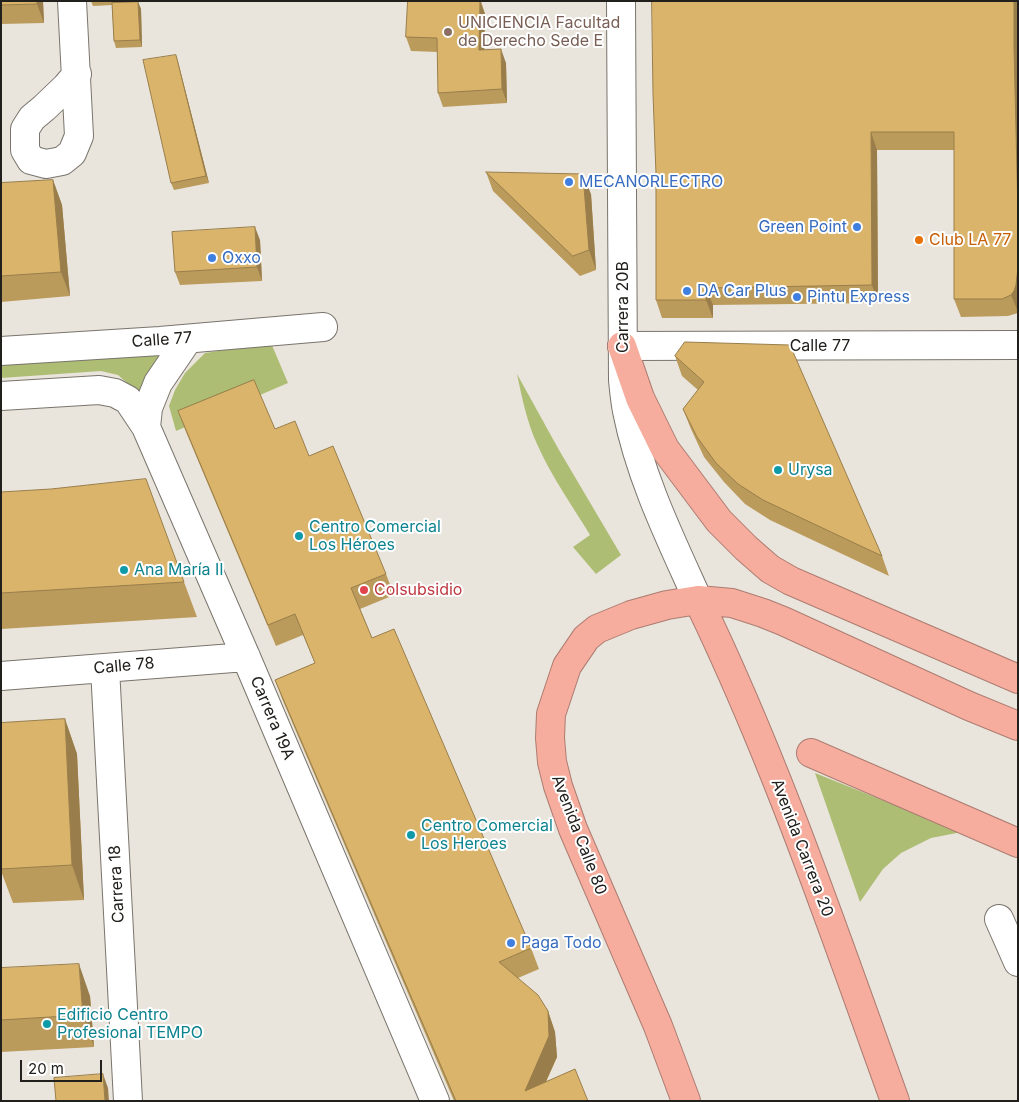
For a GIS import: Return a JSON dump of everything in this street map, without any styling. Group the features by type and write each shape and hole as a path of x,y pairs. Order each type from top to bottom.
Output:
{"highway":[{"path":"622,346 640,398 665,449 719,521 770,569 791,581 1018,679"},
{"name":"Avenida Calle 80","path":"686,1101 650,1009 573,829 552,762 551,714 567,666 586,638 597,629 631,615 667,605 698,600 732,603 763,612 969,706 1018,726"},
{"name":"Avenida Carrera 20","path":"698,600 769,760 809,863 895,1101"},
{"path":"811,753 1018,844"}],"street":[{"path":"72,1 76,74"},
{"name":"Carrera 20B","path":"621,1 622,346 626,409 634,442 662,519 698,600"},
{"name":"Calle 77","path":"1,351 323,327"},
{"path":"146,427 148,408 158,383 188,338"},
{"name":"Calle 77","path":"622,346 1018,345"},
{"path":"1,396 99,390 115,393 128,400 146,427"},
{"name":"Carrera 19A","path":"146,427 246,656 435,1101"},
{"name":"Calle 78","path":"1,676 246,656"},
{"name":"Carrera 18","path":"105,668 128,1101"},
{"path":"999,919 1018,962"}],"green space":[{"path":"271,343 288,383 176,431 169,406 175,390 185,373 205,353"},
{"path":"163,350 149,372 139,396 118,375 101,371 1,378 1,362"},
{"path":"517,374 621,555 596,574 573,547 590,535 555,479 533,436"},
{"path":"815,773 962,832 931,838 901,853 883,869 860,902"}],"building":[{"path":"1,1 37,1 37,4 1,5"},
{"path":"408,1 480,1 479,50 501,49 502,89 438,93 437,38 406,37"},
{"path":"652,1 1014,1 1018,267 1016,285 1011,295 1002,299 954,299 954,132 871,132 872,285 706,288 706,300 656,300 656,174"},
{"path":"138,2 140,40 114,41 112,3"},
{"path":"176,55 206,176 171,183 143,60"},
{"path":"486,172 583,174 589,250 573,256"},
{"path":"53,180 61,272 1,276 1,183"},
{"path":"255,227 257,267 175,272 172,232"},
{"name":"Urysa","path":"685,342 790,345 882,556 763,500 738,484 716,463 697,437 683,409 704,382 675,356"},
{"name":"Centro Comercial Los Heroes","path":"254,380 275,429 295,421 309,456 333,446 386,574 351,588 372,638 394,629 531,948 499,962 538,995 548,1011 549,1036 525,1091 575,1069 588,1101 456,1101 275,680 315,663 295,614 268,625 178,411"},
{"path":"146,479 184,582 1,593 1,492"},
{"path":"65,719 72,865 1,869 1,723"},
{"path":"79,964 83,1015 1,1020 1,968"},
{"path":"103,1074 105,1101 56,1101 54,1078"}],"place":[{"name":"UNICIENCIA Facultad de Derecho Sede E","path":"448,32"},
{"name":"MECANORLECTRO","path":"569,182"},
{"name":"Green Point","path":"857,227"},
{"name":"Club LA 77","path":"919,240"},
{"name":"Oxxo","path":"212,258"},
{"name":"DA Car Plus","path":"687,291"},
{"name":"Pintu Express","path":"797,297"},
{"name":"Urysa","path":"778,470"},
{"name":"Centro Comercial Los Héroes","path":"299,536"},
{"name":"Ana María II","path":"124,570"},
{"name":"Colsubsidio","path":"364,590"},
{"name":"Centro Comercial Los Heroes","path":"411,835"},
{"name":"Paga Todo","path":"511,943"},
{"name":"Edificio Centro Profesional TEMPO","path":"47,1024"}]}
